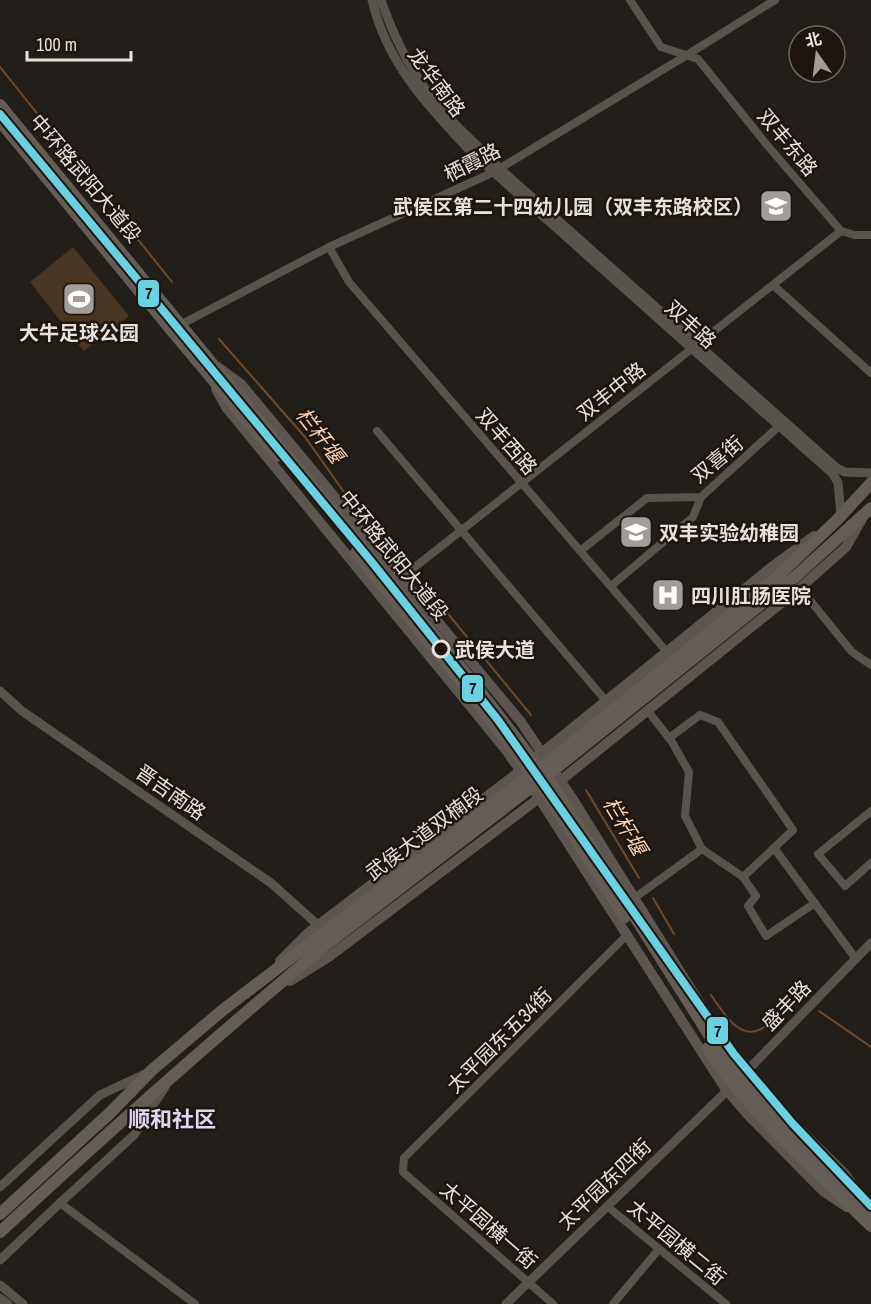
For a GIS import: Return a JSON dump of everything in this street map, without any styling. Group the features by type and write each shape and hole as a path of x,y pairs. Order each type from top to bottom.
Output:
{"main road":[{"name":"中环路武阳大道段","path":"0,105 176,327 472,681 552,785 723,1056 834,1183 869,1216"},
{"name":"中环路武阳大道段","path":"0,121 176,327"},
{"path":"208,366 241,384 521,722 561,781 725,1044 785,1115 844,1174 869,1216"},
{"path":"208,366 226,407 520,771 627,935 705,1061 727,1091 823,1191 869,1216"},
{"name":"武侯大道双楠段","path":"0,1232 120,1121 264,997 319,944 778,576 839,518 871,483"},
{"name":"武侯大道双楠段","path":"0,1214 152,1071 224,1009 262,980 319,944 555,769 798,583 868,511"},
{"path":"262,980 308,933 520,771 773,566 839,518"},
{"path":"264,997 330,956 561,781 648,711 798,583"}],"street":[{"name":"龙华南路","path":"372,0 380,27 404,75 423,101 471,152 496,170"},
{"name":"龙华南路","path":"381,0 388,23 427,91 496,170"},
{"name":"双丰东路","path":"630,0 661,47 698,59 767,145 841,231"},
{"name":"栖霞路","path":"176,327 329,248 496,170 775,0"},
{"name":"双丰路","path":"496,170 695,346 838,468 845,472 871,473"},
{"path":"841,231 871,236"},
{"name":"双丰中路","path":"400,578 841,231"},
{"name":"双丰西路","path":"329,248 349,282 667,652"},
{"path":"773,285 871,373"},
{"name":"双丰路","path":"695,346 778,427 833,474 838,483 839,518"},
{"name":"双喜街","path":"580,551 647,498 702,497 778,427"},
{"path":"377,431 606,701"},
{"path":"611,586 693,517 702,497"},
{"path":"798,583 852,652 871,666"},
{"name":"晋吉南路","path":"2,696 271,883 318,925"},
{"path":"648,711 669,738 689,772 685,816 702,849 743,878 756,896 748,906 766,936 815,903"},
{"path":"669,738 700,715 718,722 793,830 743,878"},
{"path":"871,811 818,854 845,886 871,863"},
{"path":"774,848 856,959"},
{"path":"633,898 702,849"},
{"name":"太平园东五34街","path":"403,1172 404,1158 627,935"},
{"name":"盛丰路","path":"727,1091 871,943"},
{"path":"0,1187 100,1095 152,1071"},
{"path":"0,1260 134,1135 170,1080"},
{"name":"太平园东四街","path":"506,1304 727,1091"},
{"name":"太平园横一街","path":"403,1172 553,1304"},
{"path":"60,1203 195,1304"},
{"name":"太平园横二街","path":"608,1206 726,1304"},
{"path":"613,1304 659,1249"},
{"path":"0,1285 23,1304"},
{"path":"0,1298 8,1304"}],"shaded area":[{"name":"大牛足球公园","path":"73,247 129,316 84,351 30,282"}],"waterway":[{"name":"栏杆堰","path":"0,67 172,282"},
{"name":"栏杆堰","path":"219,339 305,437 344,492 395,551"},
{"name":"栏杆堰","path":"426,587 531,715"},
{"name":"栏杆堰","path":"586,790 639,878"},
{"name":"栏杆堰","path":"653,898 674,934"},
{"name":"栏杆堰","path":"711,995 726,1016 745,1031 753,1032 761,1029 782,1010"},
{"name":"栏杆堰","path":"819,1011 871,1047"}],"transit line":[{"name":"7","path":"0,114 371,561 498,720 734,1054 793,1124 871,1206"}],"place":[{"name":"武侯区第二十四幼儿园（双丰东路校区）","path":"776,206"},
{"name":"大牛足球公园","path":"79,299"},
{"name":"双丰实验幼稚园","path":"636,532"},
{"name":"四川肛肠医院","path":"668,595"},
{"name":"武侯大道","path":"441,649"}],"district":[{"name":"顺和社区","path":"172,1119"}]}
